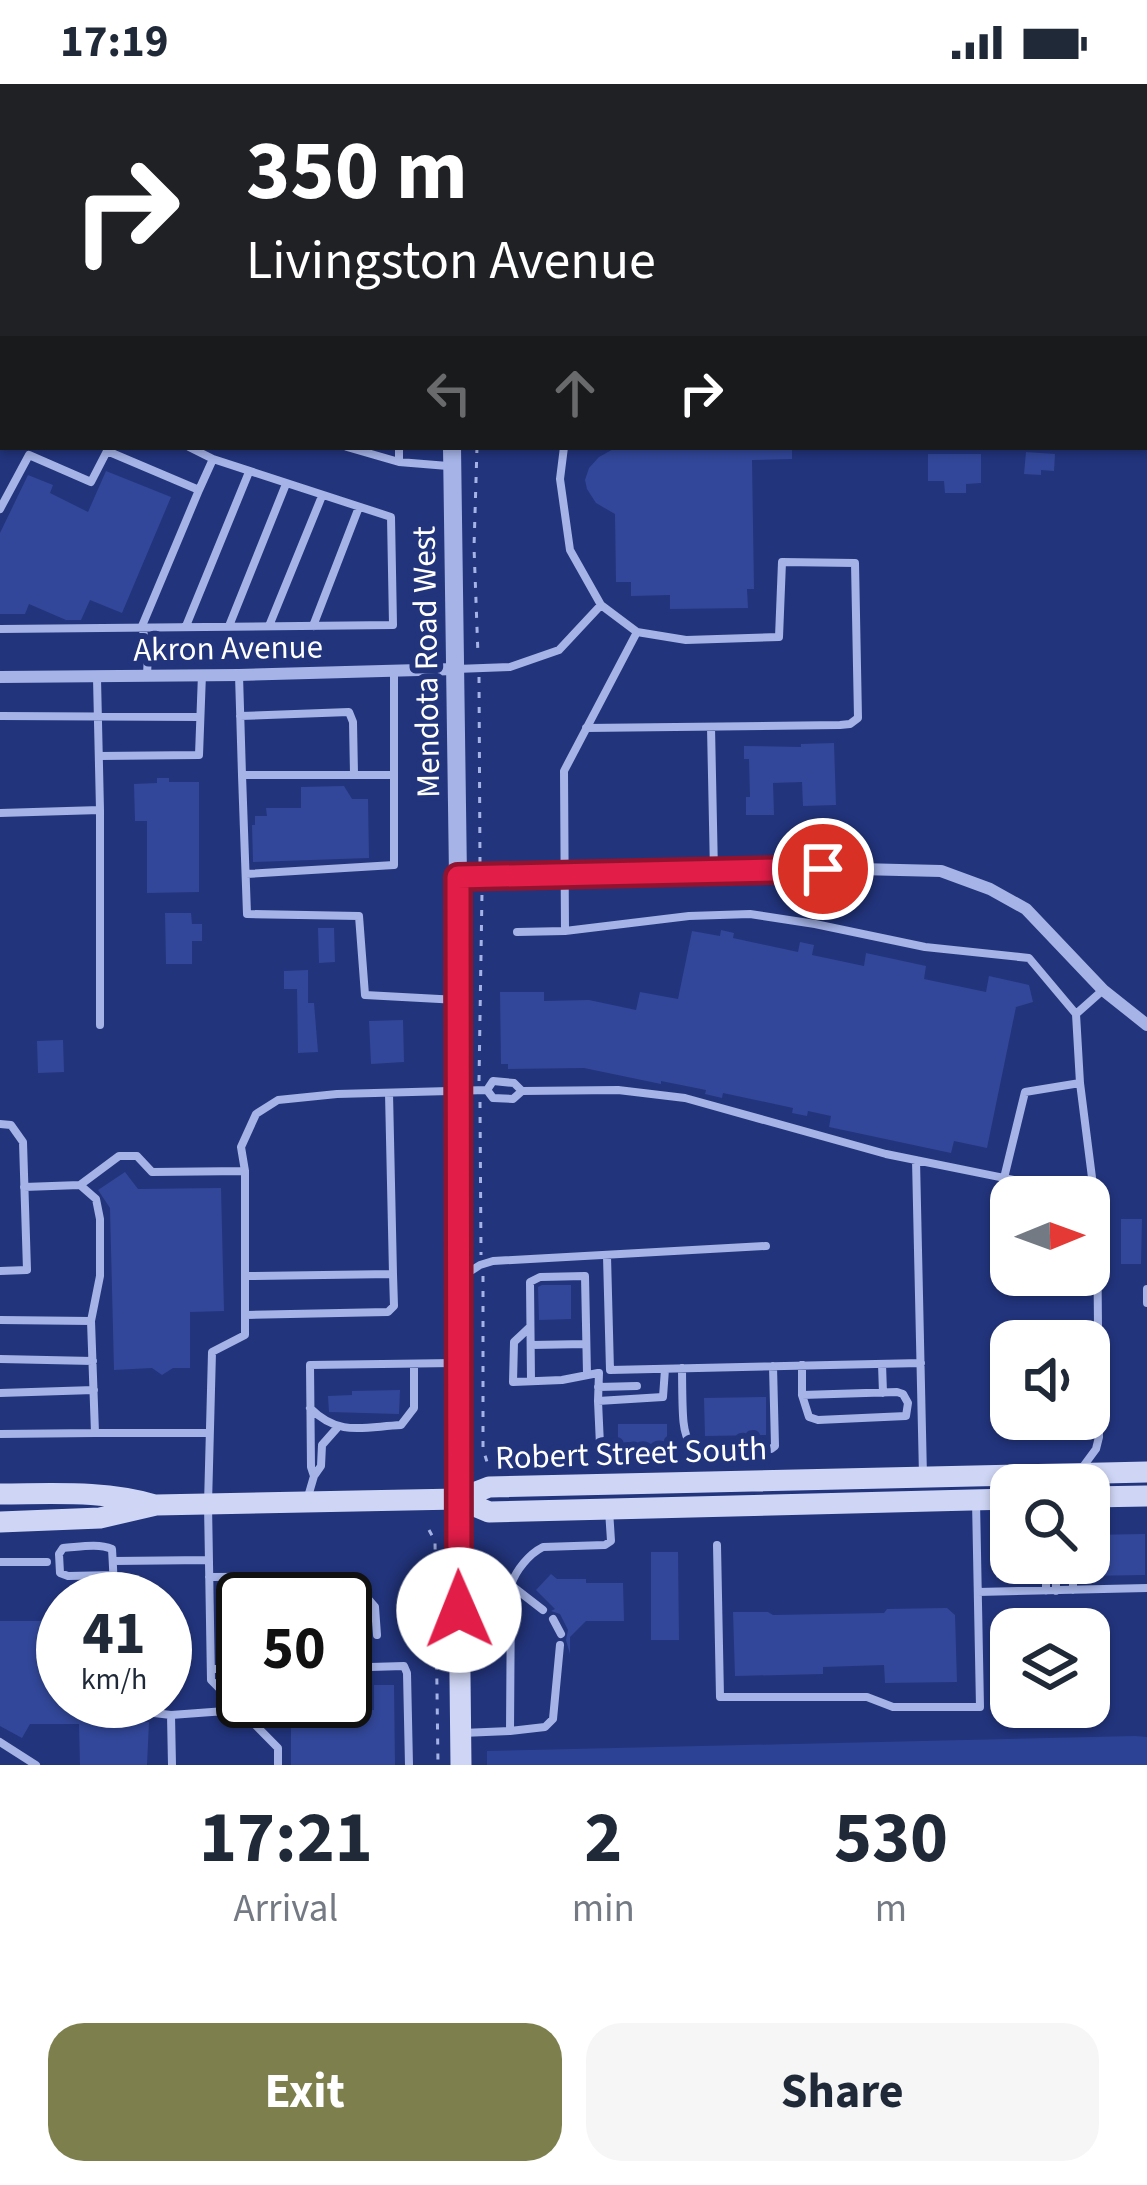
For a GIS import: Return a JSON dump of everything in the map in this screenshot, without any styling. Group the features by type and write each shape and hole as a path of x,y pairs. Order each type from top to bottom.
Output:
{"main road":[{"name":"Robert Street South","path":"1110,1473 1147,1472"},
{"name":"Robert Street South","path":"458,1499 489,1487 990,1474"},
{"path":"900,1502 914,1492 923,1476"},
{"path":"976,1500 990,1482"},
{"path":"0,1494 100,1494 155,1505"},
{"path":"1110,1497 1147,1496"},
{"name":"Robert Street South","path":"458,1499 489,1512 990,1500"},
{"path":"0,1522 100,1518 155,1505 458,1499 461,1765"}],"street":[{"name":"Mendota Road West","path":"452,457 458,1499"},
{"name":"Akron Avenue","path":"0,677 456,670"},
{"path":"458,877 860,869 940,872 989,889 1026,909 1102,990 1147,1025"}],"lane":[{"path":"0,508 31,451 91,482 103,450"},
{"path":"105,450 199,490"},
{"path":"0,629 393,625 391,517 195,450"},
{"path":"357,450 399,462 452,457"},
{"path":"399,450 399,462"},
{"path":"564,450 560,479 570,550 601,605 637,632 686,640 779,637 782,562 855,563 858,718 850,724 586,728"},
{"path":"147,675 142,626 213,459"},
{"path":"186,626 249,472"},
{"path":"229,626 286,484"},
{"path":"268,626 322,496"},
{"path":"313,626 359,507"},
{"path":"456,670 510,668 559,650 601,605"},
{"path":"565,931 564,771 637,632"},
{"path":"246,874 394,865 394,670"},
{"path":"99,756 199,755 202,674"},
{"path":"239,675 247,914 359,916 365,995 458,1000"},
{"path":"97,676 100,1025"},
{"path":"240,716 349,712 354,775"},
{"path":"0,716 200,717"},
{"path":"711,728 714,872"},
{"path":"242,775 394,775"},
{"path":"0,813 100,810"},
{"path":"517,932 750,914 925,947 1030,958 1076,1013 1087,1176"},
{"path":"1076,1013 1102,990"},
{"path":"487,1090 493,1081 514,1083 521,1091"},
{"path":"1004,1176 1025,1092 1080,1083"},
{"path":"216,1685 211,1680 208,1504 212,1352 245,1335 241,1147 256,1114 278,1100 487,1090"},
{"path":"487,1090 493,1098 513,1099 521,1091 618,1090 685,1098 916,1160 994,1176"},
{"path":"247,1315 388,1312 394,1306 388,1093"},
{"path":"0,1124 11,1125 23,1142 27,1270 0,1270"},
{"path":"24,1186 80,1184 119,1156 137,1156 152,1172 245,1171"},
{"path":"916,1160 923,1476"},
{"path":"80,1184 96,1198 100,1219 100,1276 91,1321 95,1433"},
{"path":"457,1280 487,1262 766,1246"},
{"path":"607,1256 610,1370"},
{"path":"247,1276 393,1274"},
{"path":"531,1381 530,1282 585,1276 586,1344 598,1387 600,1444"},
{"path":"1147,1288 1147,1304"},
{"path":"1085,1464 1096,1449 1100,1430 1094,1296"},
{"path":"0,1320 91,1321"},
{"path":"531,1327 514,1342 513,1382 562,1380 610,1370 921,1363"},
{"path":"531,1345 586,1344"},
{"path":"0,1358 92,1361"},
{"path":"314,1476 310,1365 458,1363"},
{"path":"310,1408 337,1428 401,1425 414,1408 414,1364"},
{"path":"882,1364 883,1393"},
{"path":"802,1365 802,1395 809,1417 906,1416 908,1403 897,1392 802,1395"},
{"path":"682,1368 683,1430 686,1441 701,1453 775,1446 773,1366"},
{"path":"598,1401 663,1397 665,1369"},
{"path":"650,1386 665,1385"},
{"path":"598,1387 638,1386"},
{"path":"0,1394 94,1390"},
{"path":"307,1501 321,1466 322,1445 337,1428"},
{"path":"0,1434 209,1433"},
{"path":"717,1545 720,1697 867,1697 893,1707 980,1706 976,1500"},
{"path":"510,1731 514,1577 543,1547 610,1541 609,1508"},
{"path":"61,1572 63,1548 108,1546 114,1572"},
{"path":"113,1561 209,1560"},
{"path":"0,1562 47,1562"},
{"path":"209,1577 216,1577"},
{"path":"1050,1584 1051,1591"},
{"path":"1051,1591 1052,1584"},
{"path":"1073,1584 1073,1590"},
{"path":"511,1585 543,1610"},
{"path":"978,1592 1147,1588"},
{"path":"372,1603 376,1635"},
{"path":"553,1619 561,1634"},
{"path":"461,1733 545,1727 553,1719 560,1646"},
{"path":"372,1666 404,1666 407,1673 409,1765"},
{"path":"211,1670 216,1670"},
{"path":"171,1728 172,1765"},
{"path":"258,1728 278,1748 278,1765"},
{"path":"0,1742 36,1765"}],"path":[{"path":"477,450 478,649"},
{"path":"479,687 479,851"},
{"path":"478,1062 482,895"},
{"path":"481,1122 481,1256"},
{"path":"483,1273 482,1449 488,1465"},
{"path":"429,1530 435,1541 438,1765"}],"shaded area":[{"path":"1147,1737 1147,1765 487,1765 487,1751"}],"building":[{"path":"612,450 792,450 792,459 752,460 754,589 747,589 748,608 670,609 670,595 631,596 631,582 616,582 615,514 596,503 585,480 599,457"},
{"path":"1026,452 1055,454 1054,471 1024,474"},
{"path":"928,454 981,454 981,483 966,484 966,493 945,493 944,481 928,481"},
{"path":"106,471 171,497 122,613 90,600 81,620 66,620 29,604 25,614 0,614 0,533 28,475 53,485 50,493 88,512"},
{"path":"834,743 836,805 803,806 802,782 773,783 774,815 746,815 749,759 744,759 744,746"},
{"path":"157,778 199,782 199,892 147,893 147,821 135,821 134,784 157,783"},
{"path":"344,786 352,799 368,799 369,858 253,862 255,816 267,816 266,808 301,808 301,787"},
{"path":"165,913 191,913 192,924 202,924 202,941 192,941 192,964 166,964"},
{"path":"318,928 334,928 335,962 319,963"},
{"path":"721,930 734,933 733,938 798,952 800,942 814,945 812,955 864,966 866,953 926,966 924,979 986,992 989,976 1029,985 1033,1002 1016,1007 987,1148 954,1141 951,1153 829,1127 831,1116 792,1113 793,1108 723,1093 722,1098 705,1094 706,1090 584,1068 508,1069 508,1064 501,1064 500,992 544,992 544,1001 589,1000 636,1010 640,992 678,999 692,931 720,936"},
{"path":"308,970 308,1003 314,1003 318,1052 298,1053 297,989 284,989 284,971"},
{"path":"403,1020 404,1062 371,1064 369,1021"},
{"path":"63,1040 64,1072 38,1073 37,1041"},
{"path":"125,1172 138,1189 221,1188 224,1311 190,1312 190,1368 173,1368 162,1375 152,1368 114,1370 110,1208 98,1190"},
{"path":"1121,1219 1142,1219 1141,1264 1121,1264"},
{"path":"571,1285 571,1319 539,1320 538,1287"},
{"path":"400,1390 399,1414 329,1412 328,1396"},
{"path":"766,1397 766,1435 705,1436 704,1398"},
{"path":"618,1424 667,1424 667,1449 618,1450"},
{"path":"1145,1534 1145,1575 1110,1576 1110,1535"},
{"path":"651,1552 678,1552 679,1640 651,1640"},
{"path":"551,1574 557,1579 586,1579 586,1583 623,1583 624,1621 586,1621 570,1637 570,1654 568,1630 560,1614 551,1611 555,1609 536,1590"},
{"path":"947,1608 955,1615 957,1682 885,1683 884,1665 823,1667 823,1674 735,1676 733,1612 884,1613 887,1609"},
{"path":"0,1621 36,1621 36,1724 30,1724 22,1738 0,1726"},
{"path":"374,1685 394,1685 395,1765 291,1765 291,1728 372,1728"},
{"path":"79,1728 149,1728 147,1765 80,1765"}],"route":[{"path":"459,1610 458,877 823,869"}]}
